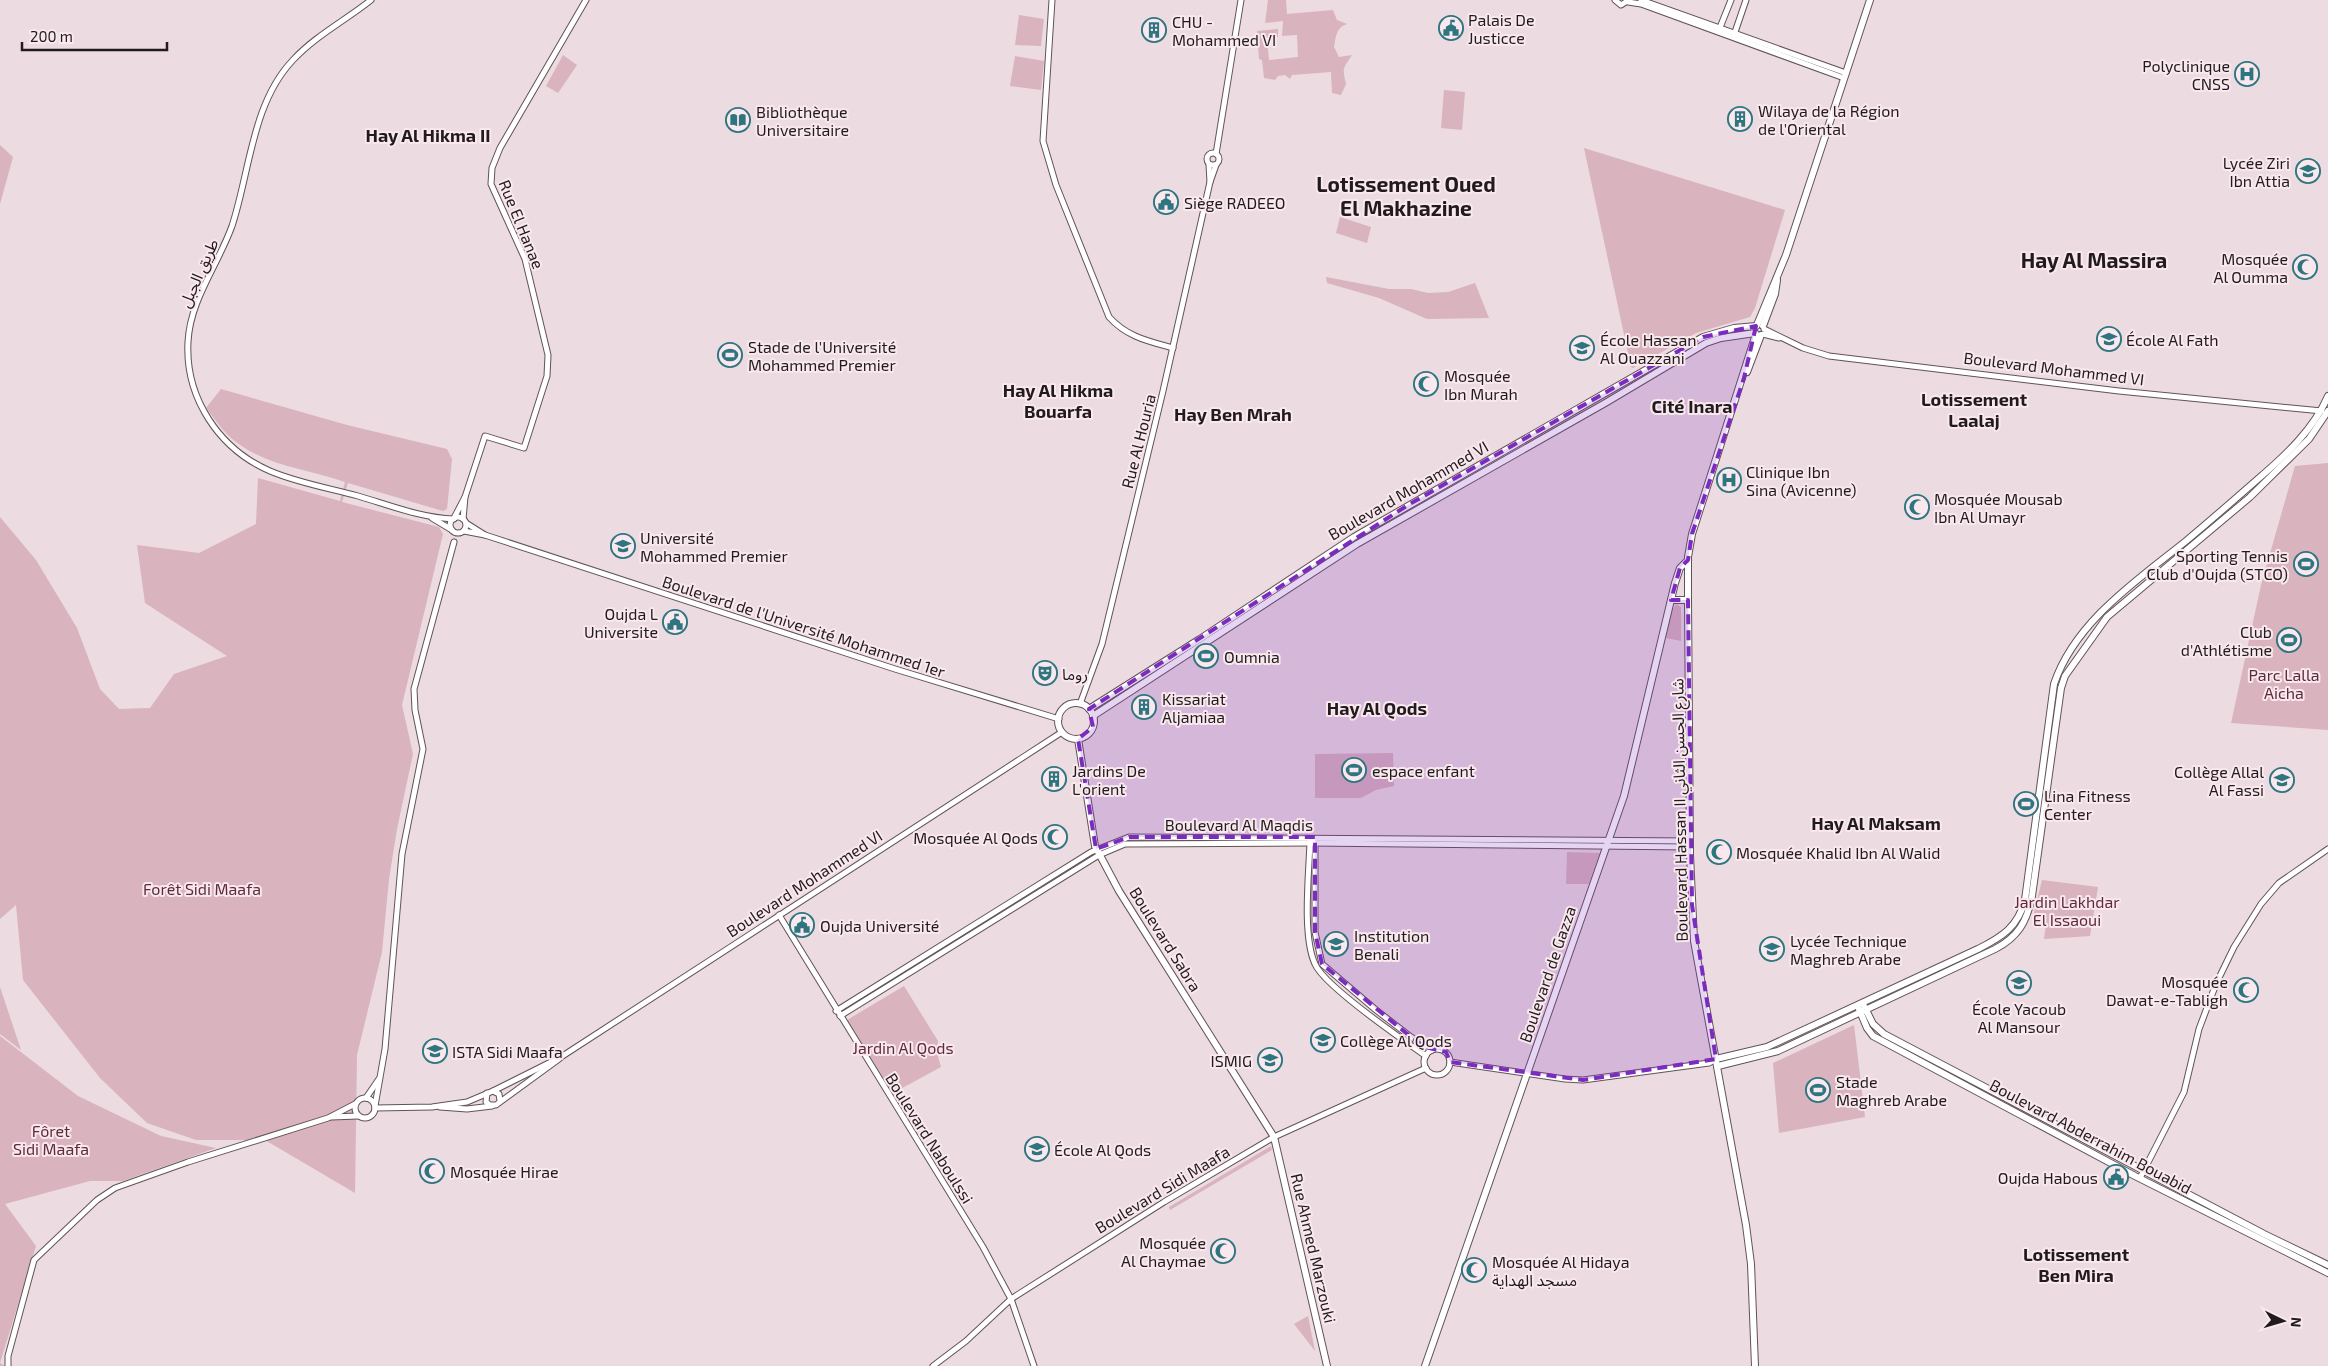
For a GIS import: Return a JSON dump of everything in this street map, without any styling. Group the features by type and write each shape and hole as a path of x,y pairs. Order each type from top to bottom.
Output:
{"main road":[{"name":"Boulevard Hassan II شارع الحسن الثاني","path":"1755,1366 1751,1264 1746,1225 1694,941 1690,844 1688,560 1692,534 1744,378 1751,365 1759,330 1775,294 1777,279 1870,0"},
{"name":"Boulevard Mohammed VI","path":"1089,709 1200,639 1322,557 1408,505 1703,337 1734,328 1759,330"},
{"name":"Boulevard Mohammed VI","path":"1093,716 1373,534 1607,402 1706,343 1759,330"},
{"path":"1716,1059 1767,1047 1995,940 2016,923 2025,900 2052,693 2059,670 2074,646 2103,611 2244,491 2272,471 2309,439 2326,411 2328,396"},
{"path":"1718,1066 1772,1053 1995,949 2019,932 2028,915 2032,896 2060,688 2065,676 2112,613 2250,497 2272,471"},
{"path":"2244,491 2250,497"},
{"name":"Boulevard de Gazza","path":"1425,1366 1630,774 1671,600 1680,568 1688,560"},
{"path":"1671,600 1688,600"},
{"path":"1080,704 1089,709 1093,716 1092,730 1086,736 1078,739 1069,738 1062,732 1059,719 1066,707 1080,704"},
{"name":"Boulevard Sabra","path":"1078,739 1097,852 1119,891 1274,1136"},
{"name":"Boulevard Abderrahim Bouabid","path":"1860,1004 1867,1028 1873,1036 2140,1178 2328,1273"},
{"name":"Boulevard Abderrahim Bouabid","path":"1863,1011 1884,1034 2144,1171 2328,1265"},
{"name":"Rue Ahmed Marzouki","path":"1274,1136 1326,1366"}],"street":[{"name":"طريق الجبل","path":"372,0 299,54 281,75 272,90 262,113 231,227 194,308 189,333 188,360 196,396 208,419 223,438 249,460 279,474 427,516"},
{"name":"Rue El Hanae","path":"465,497 485,436 524,448 547,376 549,360 525,259 492,188 490,177 500,148 586,0"},
{"path":"1052,0 1043,142 1052,173 1109,317 1117,326 1134,338 1173,348"},
{"path":"1213,153 1241,0"},
{"path":"1615,0 1621,5 1629,1 1638,3 1845,75"},
{"path":"1641,0 1719,30"},
{"path":"1719,30 1731,0"},
{"path":"1733,35 1746,0"},
{"name":"Rue Al Houria","path":"1080,704 1102,644 1173,348 1210,182 1219,160 1213,153 1206,160 1209,165 1210,182"},
{"path":"1209,165 1216,165"},
{"name":"Boulevard Mohammed VI","path":"1759,330 1829,356 2126,391 2326,411"},
{"path":"328,1118 358,1116 366,1118 375,1109 381,1076 402,854 423,749 415,710 414,689 454,542 450,524 465,497"},
{"path":"454,542 462,532 465,521 465,497"},
{"path":"427,516 454,518 465,521"},
{"path":"427,516 453,531"},
{"name":"Boulevard de l'Université Mohammed 1er","path":"465,521 485,535"},
{"name":"Boulevard de l'Université Mohammed 1er","path":"453,531 485,535 895,669 1059,719"},
{"name":"Boulevard Mohammed VI","path":"493,1091 561,1056 1062,732"},
{"path":"1312,837 1309,936 1315,965 1324,976 1372,1017 1426,1056"},
{"name":"Boulevard Al Maqdis","path":"836,1011 1097,852 1130,843 1312,837 1690,844"},
{"name":"Boulevard Al Maqdis","path":"1179,840 1312,843 1607,843"},
{"path":"1312,843 1315,932 1322,964 1376,1010 1418,1042 1432,1050 1444,1051 1450,1062 1447,1071 1440,1075 1432,1074 1426,1068 1426,1056 1432,1050"},
{"path":"2140,1178 2184,1092 2198,1029 2234,946 2261,904 2279,883 2328,849"},
{"name":"Boulevard Al Maqdis","path":"840,1016 1097,852"},
{"name":"Boulevard Naboulssi","path":"779,915 836,1011 983,1247 1011,1299 1034,1366"},
{"name":"Boulevard Mohammed VI","path":"500,1101 553,1065 561,1056"},
{"path":"1450,1062 1583,1080 1709,1063 1716,1059"},
{"path":"1709,1063 1718,1066"},
{"name":"Boulevard Sidi Maafa","path":"933,1366 966,1341 1011,1299 1088,1249 1274,1136 1426,1068"},
{"path":"8,1366 8,1356 34,1260 97,1200 115,1188 328,1118 355,1104 358,1100 366,1098 381,1076"},
{"path":"375,1109 467,1102 493,1091 499,1094 500,1101 492,1106 467,1108 432,1106"},
{"path":"487,1093 486,1102 492,1106"},
{"path":"366,1098 370,1100 375,1109"},
{"path":"355,1104 354,1109 358,1116"}],"highlighted area":[{"path":"1756,326 1744,378 1692,534 1688,560 1680,568 1671,600 1688,600 1692,905 1716,1059 1583,1080 1450,1062 1446,1052 1425,1047 1322,964 1315,932 1315,837 1129,837 1096,849 1078,739 1093,727 1089,709 1408,505 1703,337"}],"green space":[{"path":"1268,0 1286,0 1287,14 1333,10 1337,20 1347,24 1343,25 1339,30 1334,47 1339,57 1352,55 1344,68 1346,84 1341,95 1332,93 1331,72 1292,75 1290,79 1285,75 1278,76 1275,80 1264,78 1262,60 1259,59 1257,31 1278,29 1278,37 1267,38 1269,60 1298,57 1297,35 1282,36 1283,21 1265,23"},
{"path":"1019,15 1044,19 1041,46 1015,45"},
{"path":"563,55 577,65 558,93 546,86"},
{"path":"1015,56 1044,61 1041,90 1010,86"},
{"path":"1444,90 1465,92 1462,130 1441,128"},
{"path":"0,145 13,157 0,204"},
{"path":"1584,148 1785,210 1755,308 1750,317 1696,333 1633,368 1631,367"},
{"path":"1340,217 1371,227 1367,243 1336,233"},
{"path":"1326,277 1389,289 1411,289 1428,293 1448,292 1475,283 1489,318 1427,319 1379,298 1327,283"},
{"name":"Forêt Sidi Maafa","path":"221,389 347,425 447,449 452,459 447,509 443,511 348,483 342,502 439,527 443,534 402,705 413,754 397,829 389,879 382,952 357,1055 355,1193 265,1140 196,1140 147,1123 100,1078 23,980 16,905 0,919 0,517 36,560 77,628 100,689 119,709 150,708 174,674 227,656 145,603 137,545 199,553 256,524 258,478 340,501 345,482 286,466 244,448 221,428 206,408"},
{"name":"Parc Lalla Aicha","path":"2328,463 2328,730 2231,723 2261,585 2295,466"},
{"path":"1676,604 1681,607 1681,641 1666,638 1671,612"},
{"name":"espace enfant","path":"1393,753 1394,786 1376,790 1361,798 1315,798 1315,754"},
{"path":"1567,852 1600,853 1589,884 1566,884"},
{"name":"Jardin Lakhdar El Issaoui","path":"2042,880 2098,887 2090,936 2044,939 2046,924 2032,921"},
{"name":"Jardin Al Qods","path":"904,986 938,1041 937,1053 941,1067 893,1093 847,1020"},
{"path":"0,987 21,1050 0,1034"},
{"name":"Stade Maghreb Arabe","path":"1854,1025 1865,1117 1779,1133 1773,1063"},
{"name":"Fôret Sidi Maafa","path":"0,1036 78,1096 161,1136 216,1148 123,1181 90,1181 5,1204 36,1246 0,1363"},
{"path":"1271,1146 1272,1150 1170,1210 1169,1207"},
{"path":"1308,1316 1315,1351 1294,1324"}],"place":[{"name":"Palais De Justicce","path":"1451,28"},
{"name":"CHU - Mohammed VI","path":"1154,30"},
{"name":"Polyclinique CNSS","path":"2247,74"},
{"name":"Wilaya de la Région de l'Oriental","path":"1740,119"},
{"name":"Bibliothèque Universitaire","path":"738,120"},
{"name":"Lycée Ziri Ibn Attia","path":"2308,171"},
{"name":"Siège RADEEO","path":"1166,202"},
{"name":"Mosquée Al Oumma","path":"2305,267"},
{"name":"École Al Fath","path":"2109,339"},
{"name":"École Hassan Al Ouazzani","path":"1582,348"},
{"name":"Stade de l'Université Mohammed Premier","path":"730,355"},
{"name":"Mosquée Ibn Murah","path":"1426,384"},
{"name":"Clinique Ibn Sina (Avicenne)","path":"1729,480"},
{"name":"Mosquée Mousab Ibn Al Umayr","path":"1917,507"},
{"name":"Université Mohammed Premier","path":"623,546"},
{"name":"Sporting Tennis Club d'Oujda (STCO)","path":"2306,564"},
{"name":"Oujda L Universite","path":"675,622"},
{"name":"Club d'Athlétisme","path":"2289,640"},
{"name":"Oumnia","path":"1206,656"},
{"name":"روما","path":"1045,673"},
{"name":"Kissariat Aljamiaa","path":"1144,707"},
{"name":"espace enfant","path":"1354,770"},
{"name":"Jardins De L'orient","path":"1054,779"},
{"name":"Collège Allal Al Fassi","path":"2282,780"},
{"name":"Lina Fitness Center","path":"2026,804"},
{"name":"Mosquée Al Qods","path":"1055,837"},
{"name":"Mosquée Khalid Ibn Al Walid","path":"1719,852"},
{"name":"Oujda Université","path":"802,925"},
{"name":"Institution Benali","path":"1336,944"},
{"name":"Lycée Technique Maghreb Arabe","path":"1772,949"},
{"name":"École Yacoub Al Mansour","path":"2019,983"},
{"name":"Mosquée Dawat-e-Tabligh","path":"2246,990"},
{"name":"Collège Al Qods","path":"1323,1040"},
{"name":"ISTA Sidi Maafa","path":"435,1051"},
{"name":"ISMIG","path":"1270,1060"},
{"name":"Stade Maghreb Arabe","path":"1818,1090"},
{"name":"École Al Qods","path":"1037,1149"},
{"name":"Mosquée Hirae","path":"432,1171"},
{"name":"Oujda Habous","path":"2116,1177"},
{"name":"Mosquée Al Chaymae","path":"1223,1251"},
{"name":"Mosquée Al Hidaya مسجد الهداية","path":"1474,1270"}],"district":[{"name":"Hay Al Hikma II","path":"428,135"},
{"name":"Lotissement Oued El Makhazine","path":"1406,195"},
{"name":"Hay Al Massira","path":"2094,259"},
{"name":"Hay Al Hikma Bouarfa","path":"1058,400"},
{"name":"Cité Inara","path":"1692,406"},
{"name":"Lotissement Laalaj","path":"1974,409"},
{"name":"Hay Ben Mrah","path":"1233,414"},
{"name":"Hay Al Qods","path":"1377,708"},
{"name":"Hay Al Maksam","path":"1876,823"},
{"name":"Lotissement Ben Mira","path":"2076,1264"}]}
